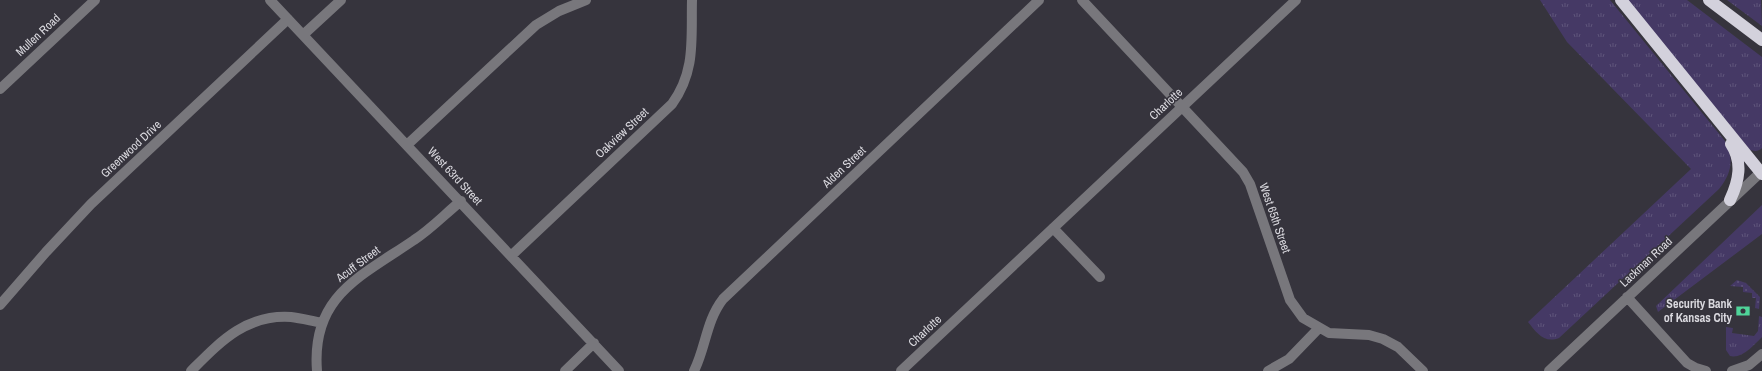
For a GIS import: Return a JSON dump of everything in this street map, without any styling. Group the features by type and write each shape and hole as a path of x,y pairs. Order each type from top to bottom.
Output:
{"highway":[{"path":"1621,0 1761,173"},
{"path":"1709,0 1762,40"},
{"path":"1705,104 1737,156 1738,176 1730,200"}],"street":[{"name":"Mullen Road","path":"0,89 95,0"},
{"name":"West 63rd Street","path":"270,0 408,144 620,371"},
{"path":"303,35 341,0"},
{"path":"408,144 536,25 559,11 586,0"},
{"name":"Oakview Street","path":"512,255 672,104 682,91 688,76 691,59 692,0"},
{"name":"Alden Street","path":"694,371 702,356 708,326 715,309 723,299 1039,0"},
{"name":"West 65th Street","path":"1082,0 1243,172 1250,184 1290,300 1303,318 1329,333 1369,335 1383,339 1398,347 1422,371"},
{"name":"Charlotte","path":"902,371 1296,0"},
{"name":"Greenwood Drive","path":"0,305 46,252 91,204 288,19"},
{"name":"Lackman Road","path":"1549,371 1730,200 1761,173"},
{"name":"Acuff Street","path":"317,371 317,339 322,323 328,309 346,287 427,230 461,201"},
{"path":"1054,228 1100,277"},
{"path":"1627,297 1687,363 1706,371"},
{"path":"192,371 231,334 256,322 291,317 322,323"},
{"path":"1268,371 1289,359 1319,328"},
{"path":"565,371 594,344"},
{"path":"1732,371 1749,365 1762,354"}],"green space":[{"path":"1540,0 1610,0 1725,141 1730,154 1729,172 1719,189 1559,338 1554,339 1541,336 1528,322 1691,169 1567,42"},
{"path":"1626,0 1687,0 1762,57 1762,148 1758,151 1750,150"},
{"path":"1727,0 1761,0 1762,26"},
{"path":"1762,205 1762,234 1658,312 1656,306"},
{"path":"1737,280 1746,283 1760,297 1759,309 1755,308 1756,298 1752,298 1752,293 1743,292 1743,287 1730,286"},
{"path":"1759,316 1762,317 1762,337 1752,347 1743,353 1730,356 1726,350 1726,327 1733,328 1732,333 1754,336 1758,331"}],"place":[{"name":"Security Bank of Kansas City","path":"1743,311"}]}
